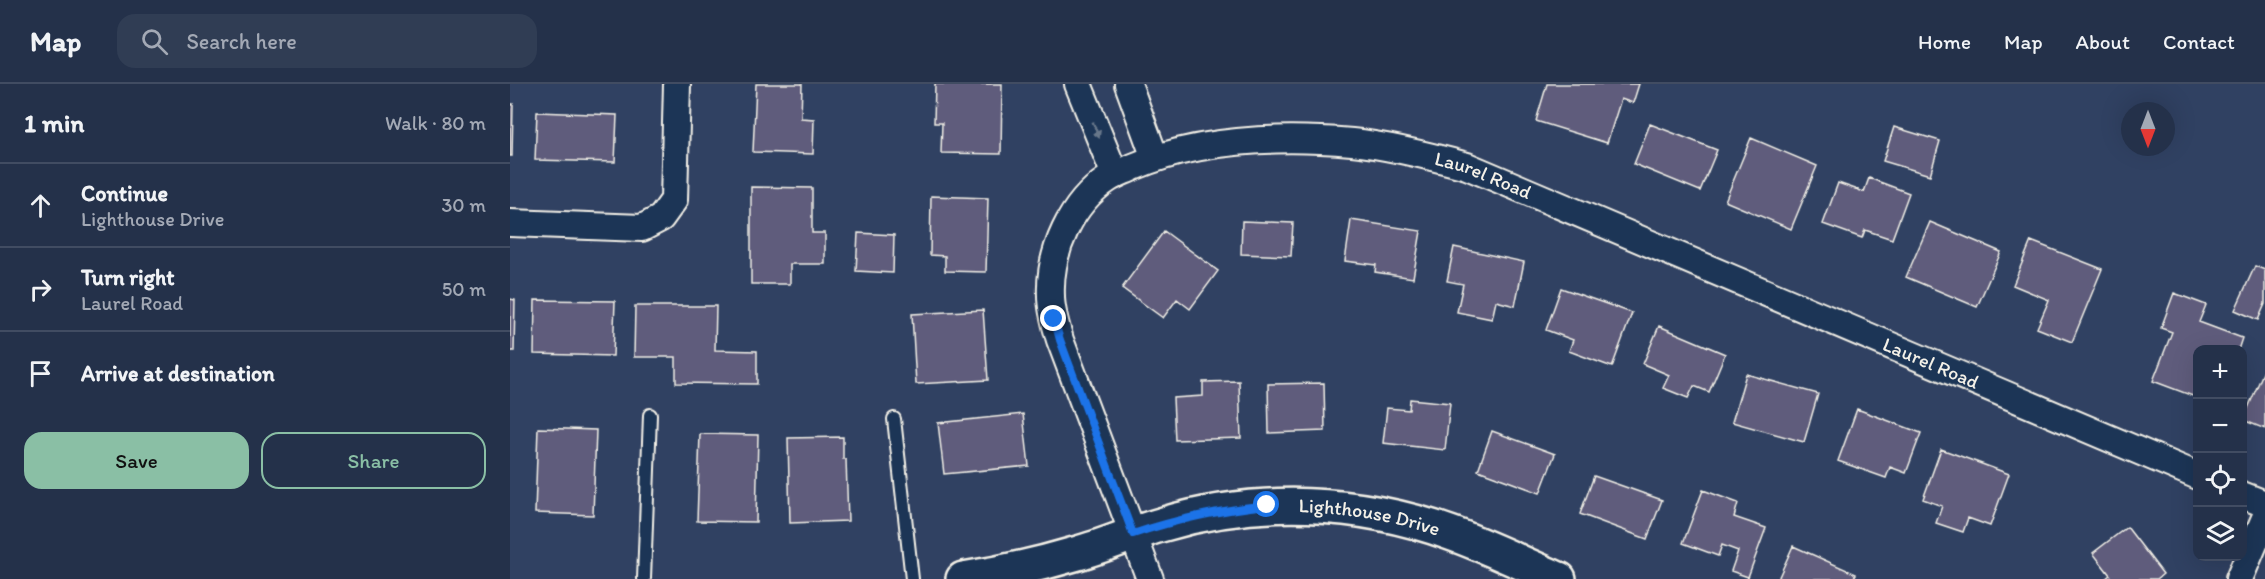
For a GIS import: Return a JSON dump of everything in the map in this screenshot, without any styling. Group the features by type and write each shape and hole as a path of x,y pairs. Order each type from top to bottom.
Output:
{"street":[{"path":"510,223 642,228 661,218 674,200 676,84"},
{"path":"1078,84 1115,176"},
{"path":"1128,84 1155,158"},
{"name":"Laurel Road","path":"1150,579 1060,340 1051,296 1052,274 1065,229 1092,192 1115,176 1155,158 1213,145 1283,139 1353,142 1422,154 1467,166 2193,474"},
{"path":"2247,497 2265,504"},
{"name":"Lighthouse Drive","path":"963,579 995,574 1079,553 1166,523 1226,510 1288,505 1350,508 1391,515 1450,533 1559,579"},
{"path":"2239,579 2265,518"}],"lane":[{"path":"644,579 650,416"},
{"path":"894,419 912,579"}],"building":[{"path":"756,84 802,84 801,118 814,119 813,154 753,152"},
{"path":"935,84 1002,84 1001,154 941,153 942,123 934,123"},
{"path":"1547,84 1639,84 1633,103 1621,99 1607,143 1536,121"},
{"path":"510,104 513,104 512,156 510,156"},
{"path":"537,112 617,115 615,162 535,160"},
{"path":"1650,124 1717,150 1700,191 1634,164"},
{"path":"1894,127 1940,141 1930,175 1883,161"},
{"path":"1751,138 1817,166 1791,229 1725,201"},
{"path":"1869,178 1909,193 1892,239 1865,230 1862,238 1823,224 1838,183 1864,192"},
{"path":"751,187 812,188 812,233 825,233 825,264 790,264 790,284 751,284"},
{"path":"931,196 988,198 986,272 945,271 945,256 930,255"},
{"path":"1351,220 1421,231 1413,278 1375,272 1376,265 1345,261"},
{"path":"1242,221 1293,223 1291,256 1241,254"},
{"path":"1930,222 2001,252 1977,307 1906,277"},
{"path":"1164,231 1218,271 1190,309 1177,299 1163,318 1122,288"},
{"path":"858,233 894,235 893,273 856,271"},
{"path":"2031,241 2102,269 2072,342 2037,328 2049,300 2013,285"},
{"path":"1454,247 1524,262 1515,306 1496,301 1492,319 1457,312 1463,284 1447,281"},
{"path":"2255,266 2265,270 2265,304 2258,320 2235,310"},
{"path":"1561,288 1632,313 1612,367 1569,351 1573,340 1546,330"},
{"path":"2174,293 2206,305 2199,322 2242,338 2240,345 2193,345 2193,396 2153,381 2172,332 2161,328"},
{"path":"510,299 515,300 514,351 510,351"},
{"path":"535,300 615,301 613,356 534,354"},
{"path":"635,306 716,306 715,350 757,351 757,384 676,383 676,357 634,357"},
{"path":"983,310 988,380 916,384 912,314"},
{"path":"1659,326 1725,354 1709,392 1694,386 1688,398 1663,388 1669,375 1643,364"},
{"path":"2265,368 2265,429 2247,422 2247,411"},
{"path":"1746,374 1818,394 1804,442 1732,422"},
{"path":"1239,381 1241,438 1175,440 1173,398 1203,396 1203,382"},
{"path":"1324,383 1325,431 1269,433 1268,384"},
{"path":"1410,399 1450,403 1445,450 1383,443 1387,408 1409,410"},
{"path":"1857,409 1921,433 1906,473 1890,467 1886,478 1838,461"},
{"path":"1023,414 1029,466 944,474 938,423"},
{"path":"538,428 596,430 593,515 535,513"},
{"path":"1492,431 1555,454 1540,493 1478,470"},
{"path":"700,434 758,435 756,522 697,521"},
{"path":"843,437 848,521 790,523 788,438"},
{"path":"1941,449 2009,474 1990,526 1968,518 1963,532 1936,523 1942,506 1923,499"},
{"path":"1594,476 1662,500 1647,539 1580,514"},
{"path":"1703,490 1738,503 1734,517 1766,528 1748,577 1731,571 1738,551 1722,545 1718,556 1683,543"},
{"path":"2127,527 2163,574 2157,579 2105,579 2110,575 2093,553"},
{"path":"1793,546 1856,574 1853,579 1778,579"}],"route":[{"path":"1054,319 1133,534 1166,523 1226,510 1267,505"}]}
